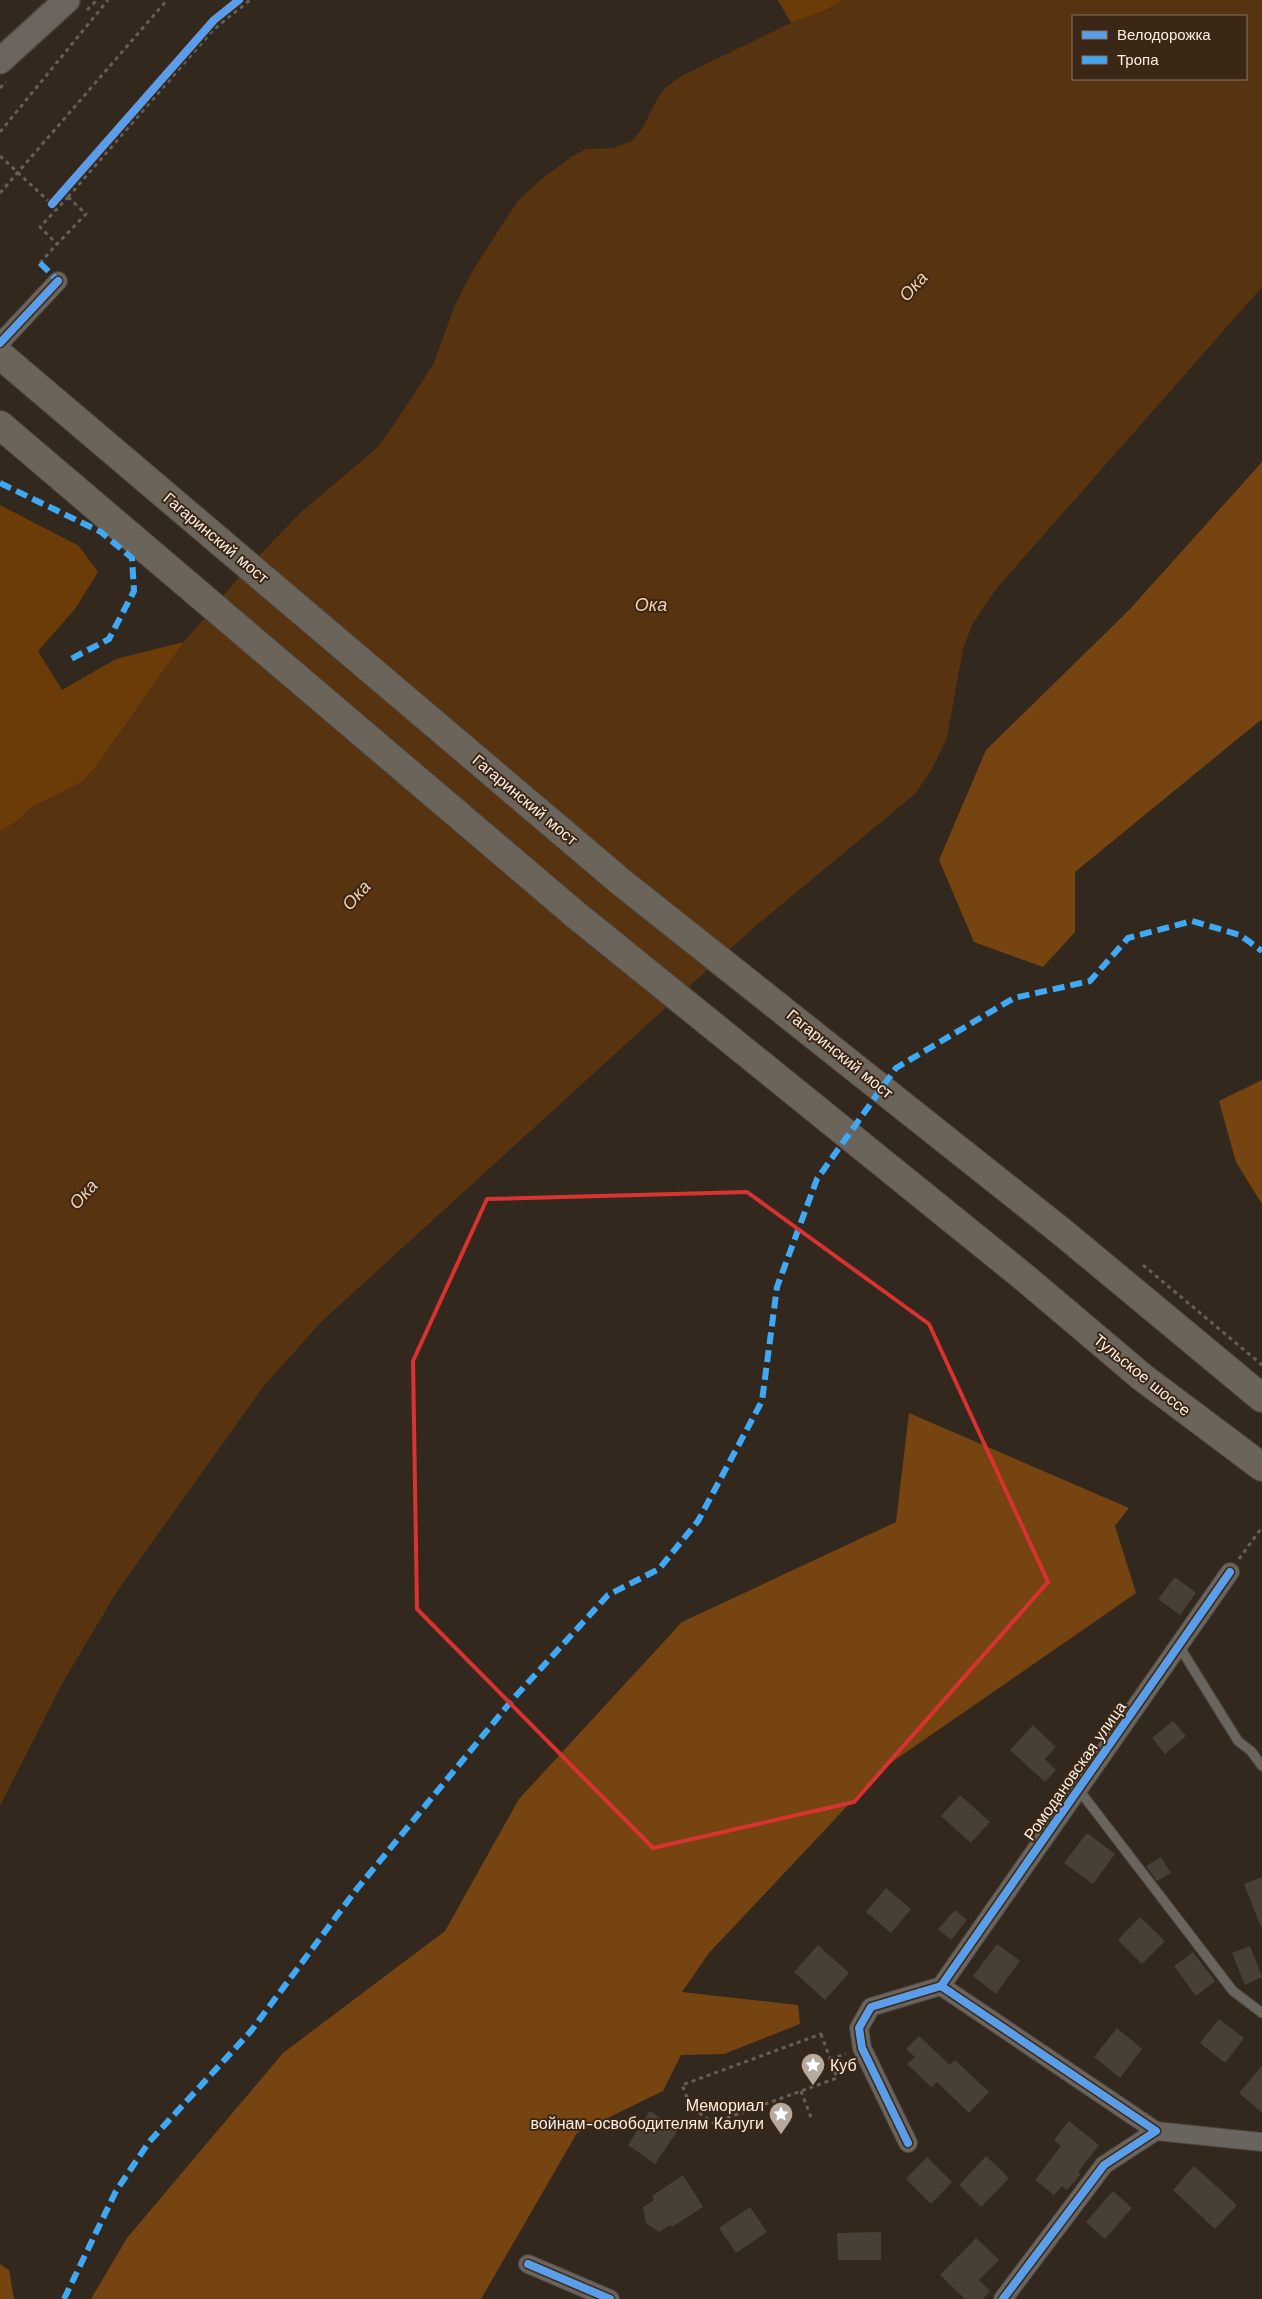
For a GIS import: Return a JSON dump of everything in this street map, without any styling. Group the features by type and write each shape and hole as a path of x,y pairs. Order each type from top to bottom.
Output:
{"main road":[{"path":"0,60 67,0"},
{"path":"0,55 22,40"},
{"name":"Гагаринский мост","path":"0,355 621,882 1062,1232 1262,1398"},
{"name":"Тульское шоссе","path":"0,424 576,915 1025,1278 1142,1377 1262,1467"}],"street":[{"path":"0,343 58,281"},
{"name":"Ромодановская улица","path":"941,1986 1230,1572"},
{"path":"908,2143 862,2048 859,2028 871,2006 941,1986 1156,2131 1262,2142"},
{"path":"1003,2299 1104,2165 1156,2131"},
{"path":"528,2264 610,2299"}],"lane":[{"path":"1179,1646 1238,1741 1251,1751 1262,1766"},
{"path":"1079,1790 1233,1991 1262,2013"}],"path":[{"path":"0,132 108,0"},
{"path":"0,193 167,0"},
{"path":"57,244 40,227 214,20 238,0"},
{"path":"55,207 68,197 213,30 250,0"},
{"path":"0,156 55,207"},
{"path":"40,263 86,214 68,197"},
{"path":"1143,1265 1262,1365"},
{"path":"1230,1572 1262,1527"},
{"path":"821,2034 837,2078 801,2090 713,2123 690,2107 682,2085 821,2034"},
{"path":"801,2090 812,2120"}],"highlighted area":[{"path":"747,1192 929,1324 1048,1582 854,1802 653,1848 417,1609 413,1361 487,1199"}],"shaded area":[{"path":"778,0 843,0 824,11 791,23"},
{"path":"1262,462 1262,719 1075,872 1075,932 1043,967 974,942 939,860 986,750 1130,609"},
{"path":"0,505 79,546 98,572 75,609 38,651 62,690 116,659 184,642 95,768 81,783 32,807 16,822 0,832"},
{"path":"1262,1080 1262,1204 1236,1162 1219,1101"},
{"path":"909,1413 1129,1508 1115,1526 1136,1593 882,1769 709,1953 682,1992 798,2005 800,2024 724,2054 681,2055 663,2091 577,2133 481,2299 91,2299 127,2238 283,2053 445,1931 519,1799 682,1622 896,1522"},
{"path":"0,2264 9,2270 14,2299 0,2299"}],"water":[{"name":"Ока","path":"843,0 1262,0 1262,287 996,589 972,625 963,649 947,738 931,771 915,794 752,929 320,1323 263,1387 118,1590 63,1682 0,1806 0,832 16,822 32,807 81,782 95,768 184,642 246,569 301,512 377,448 433,365 455,305 473,270 517,202 538,182 571,157 586,149 613,148 632,141 642,129 657,99 666,87 683,75 791,23 824,11"}],"building":[{"path":"1175,1577 1196,1593 1180,1615 1158,1599"},
{"path":"1173,1721 1186,1736 1165,1754 1152,1738"},
{"path":"1033,1725 1056,1747 1045,1759 1056,1770 1045,1782 1010,1750"},
{"path":"960,1795 990,1822 971,1843 941,1816"},
{"path":"1087,1833 1115,1854 1093,1884 1064,1863"},
{"path":"1161,1857 1171,1873 1157,1881 1146,1866"},
{"path":"1262,1877 1262,1927 1261,1927 1244,1884"},
{"path":"886,1888 911,1909 891,1933 866,1912"},
{"path":"955,1910 967,1920 951,1940 938,1929"},
{"path":"1140,1917 1165,1941 1142,1964 1118,1940"},
{"path":"997,1944 1020,1961 996,1994 973,1976"},
{"path":"818,1945 849,1973 825,2000 794,1972"},
{"path":"1250,1946 1262,1977 1245,1985 1232,1953"},
{"path":"1193,1952 1215,1981 1196,1996 1174,1966"},
{"path":"1219,2019 1244,2038 1225,2063 1200,2043"},
{"path":"1117,2028 1142,2049 1120,2078 1094,2057"},
{"path":"919,2036 950,2065 955,2060 989,2092 969,2113 937,2082 931,2087 907,2064 915,2057 906,2049"},
{"path":"1262,2066 1262,2113 1239,2093"},
{"path":"650,2111 678,2130 655,2164 628,2145"},
{"path":"1069,2121 1099,2145 1078,2172 1081,2174 1067,2190 1062,2186 1054,2195 1035,2180 1061,2146 1054,2140"},
{"path":"986,2156 1009,2178 981,2207 959,2185"},
{"path":"927,2157 952,2182 931,2204 906,2179"},
{"path":"1194,2166 1237,2205 1215,2229 1173,2190"},
{"path":"683,2175 703,2207 672,2227 670,2225 659,2232 646,2223 643,2207 654,2200 652,2196"},
{"path":"1113,2191 1132,2208 1105,2239 1086,2222"},
{"path":"750,2207 767,2232 736,2253 719,2228"},
{"path":"881,2232 881,2260 838,2260 837,2233"},
{"path":"976,2238 999,2260 979,2280 990,2291 983,2299 965,2299 940,2275"}],"marked path":[{"path":"40,263 58,281"},
{"path":"0,483 101,532 132,558 134,591 109,639 71,659"},
{"path":"64,2299 116,2191 149,2142 251,2031 356,1890 513,1699 608,1595 659,1569 698,1521 762,1401 777,1287 817,1179 896,1068 1014,998 1090,981 1128,938 1192,921 1240,935 1262,951"}],"cycle path":[{"path":"52,204 214,20 239,0"},
{"path":"0,343 58,281"},
{"path":"941,1986 1230,1572"},
{"path":"908,2143 862,2048 859,2028 871,2007 941,1986 1156,2131 1104,2165 1003,2299"},
{"path":"528,2264 610,2299"}],"place":[{"name":"Куб","path":"813,2086"},
{"name":"Мемориал войнам-освободителям Калуги","path":"781,2135"}]}
